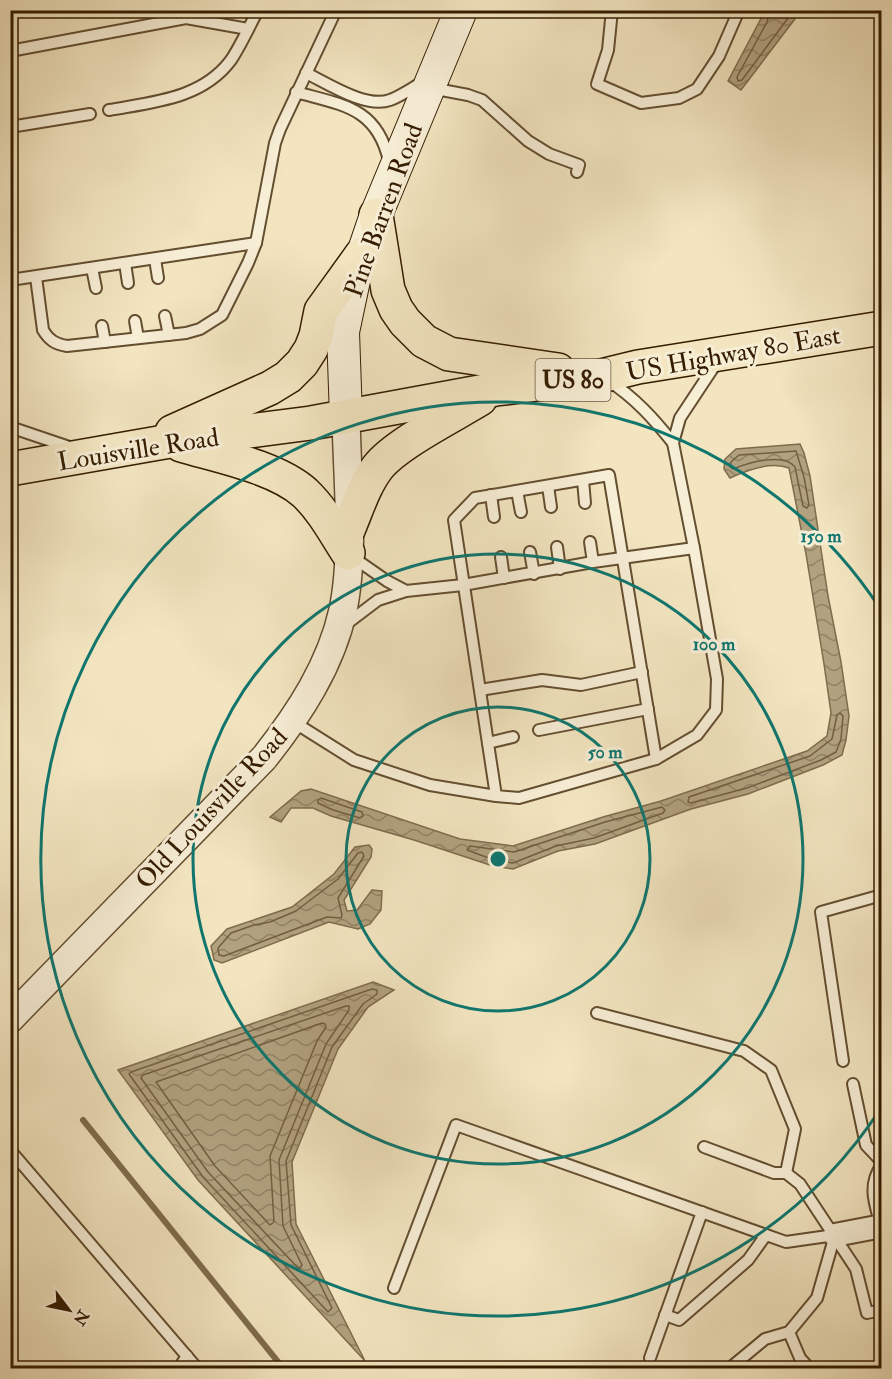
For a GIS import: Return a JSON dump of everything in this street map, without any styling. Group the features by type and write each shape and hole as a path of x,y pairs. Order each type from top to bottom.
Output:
{"main road":[{"name":"Pine Barren Road","path":"346,417 343,332 354,280 376,215 431,82 454,19"},
{"path":"376,215 388,290 396,309 405,322 424,341 450,354 601,376"},
{"path":"136,448 270,388 288,377 302,363 311,349 321,311 362,254"},
{"name":"US Highway 80 East","path":"265,430 496,389 601,376 638,367 882,328"},
{"path":"348,542 364,491 380,464 496,389"},
{"name":"Louisville Road","path":"10,470 171,441 265,430"},
{"path":"171,441 265,471 294,485 306,495 348,542"}],"street":[{"name":"Old Louisville Road","path":"10,1019 264,758 291,721 321,672 338,630 347,581 346,417"},
{"path":"835,1235 881,1226"}],"lane":[{"path":"109,110 178,97 194,91 215,77 231,60 258,10"},
{"path":"36,277 43,330 47,338 56,344 66,346 169,335 200,329 222,315 256,243 275,143 296,92 336,10"},
{"path":"612,10 608,50 597,84 641,103 679,98 697,89 719,56 740,10"},
{"path":"10,51 186,18 248,29"},
{"path":"306,73 364,101 375,103 389,101 431,82 482,100 528,141 549,154 579,165 576,172"},
{"path":"296,92 348,107 362,114 380,135 387,152 392,175"},
{"path":"10,127 90,114"},
{"path":"10,280 256,243"},
{"path":"155,259 158,278"},
{"path":"125,263 128,283"},
{"path":"92,268 96,288"},
{"path":"165,316 169,335"},
{"path":"135,321 138,338"},
{"path":"102,326 105,342"},
{"path":"673,443 680,418 722,354"},
{"path":"291,721 354,760 430,785 519,798 656,759 697,735 716,710 717,679 673,443 655,420 627,393 601,376"},
{"path":"10,428 95,455"},
{"path":"496,796 454,520 475,498 609,475 656,759"},
{"path":"583,480 585,503"},
{"path":"548,486 551,507"},
{"path":"518,492 521,512"},
{"path":"491,495 494,517"},
{"path":"348,542 387,582 406,591"},
{"path":"590,542 593,562"},
{"path":"557,548 560,569"},
{"path":"338,630 378,600 406,591 463,585 593,562 694,548"},
{"path":"530,552 534,574"},
{"path":"501,557 504,578"},
{"path":"480,690 542,680 581,685 642,672"},
{"path":"539,730 648,710"},
{"path":"488,743 513,737"},
{"path":"843,1061 821,912 882,895"},
{"path":"597,1013 744,1051 771,1070 795,1129 786,1173"},
{"path":"854,1084 866,1145 882,1164 876,1173 872,1191 881,1226"},
{"path":"394,1288 456,1125 786,1242 835,1235"},
{"path":"704,1147 774,1173 786,1173 800,1184 856,1269 867,1313 882,1310"},
{"path":"10,1150 197,1368"},
{"path":"650,1358 702,1212"},
{"path":"665,1316 679,1320 748,1260 766,1235"},
{"path":"730,1368 765,1339 789,1332 817,1298 835,1235"},
{"path":"789,1332 800,1358 808,1368"},
{"path":"179,1368 187,1356"}],"water":[{"path":"765,11 801,11 741,90 728,81"},
{"path":"800,444 810,476 849,716 842,755 823,765 748,794 691,809 595,844 558,851 513,869 493,866 331,816 313,808 291,808 281,822 270,817 301,791 311,789 460,839 513,846 661,801 807,751 827,736 831,713 806,554 789,468 767,466 730,478 724,469 725,459 736,449"},
{"path":"369,845 372,849 371,857 344,900 347,911 357,910 372,890 382,891 381,910 370,924 358,929 329,922 222,963 214,960 211,946 227,929 292,907 334,874 355,847"},
{"path":"373,982 394,990 368,1007 338,1049 292,1162 296,1224 365,1361 198,1180 118,1070"}],"waterway":[{"path":"83,1120 283,1368"}]}
